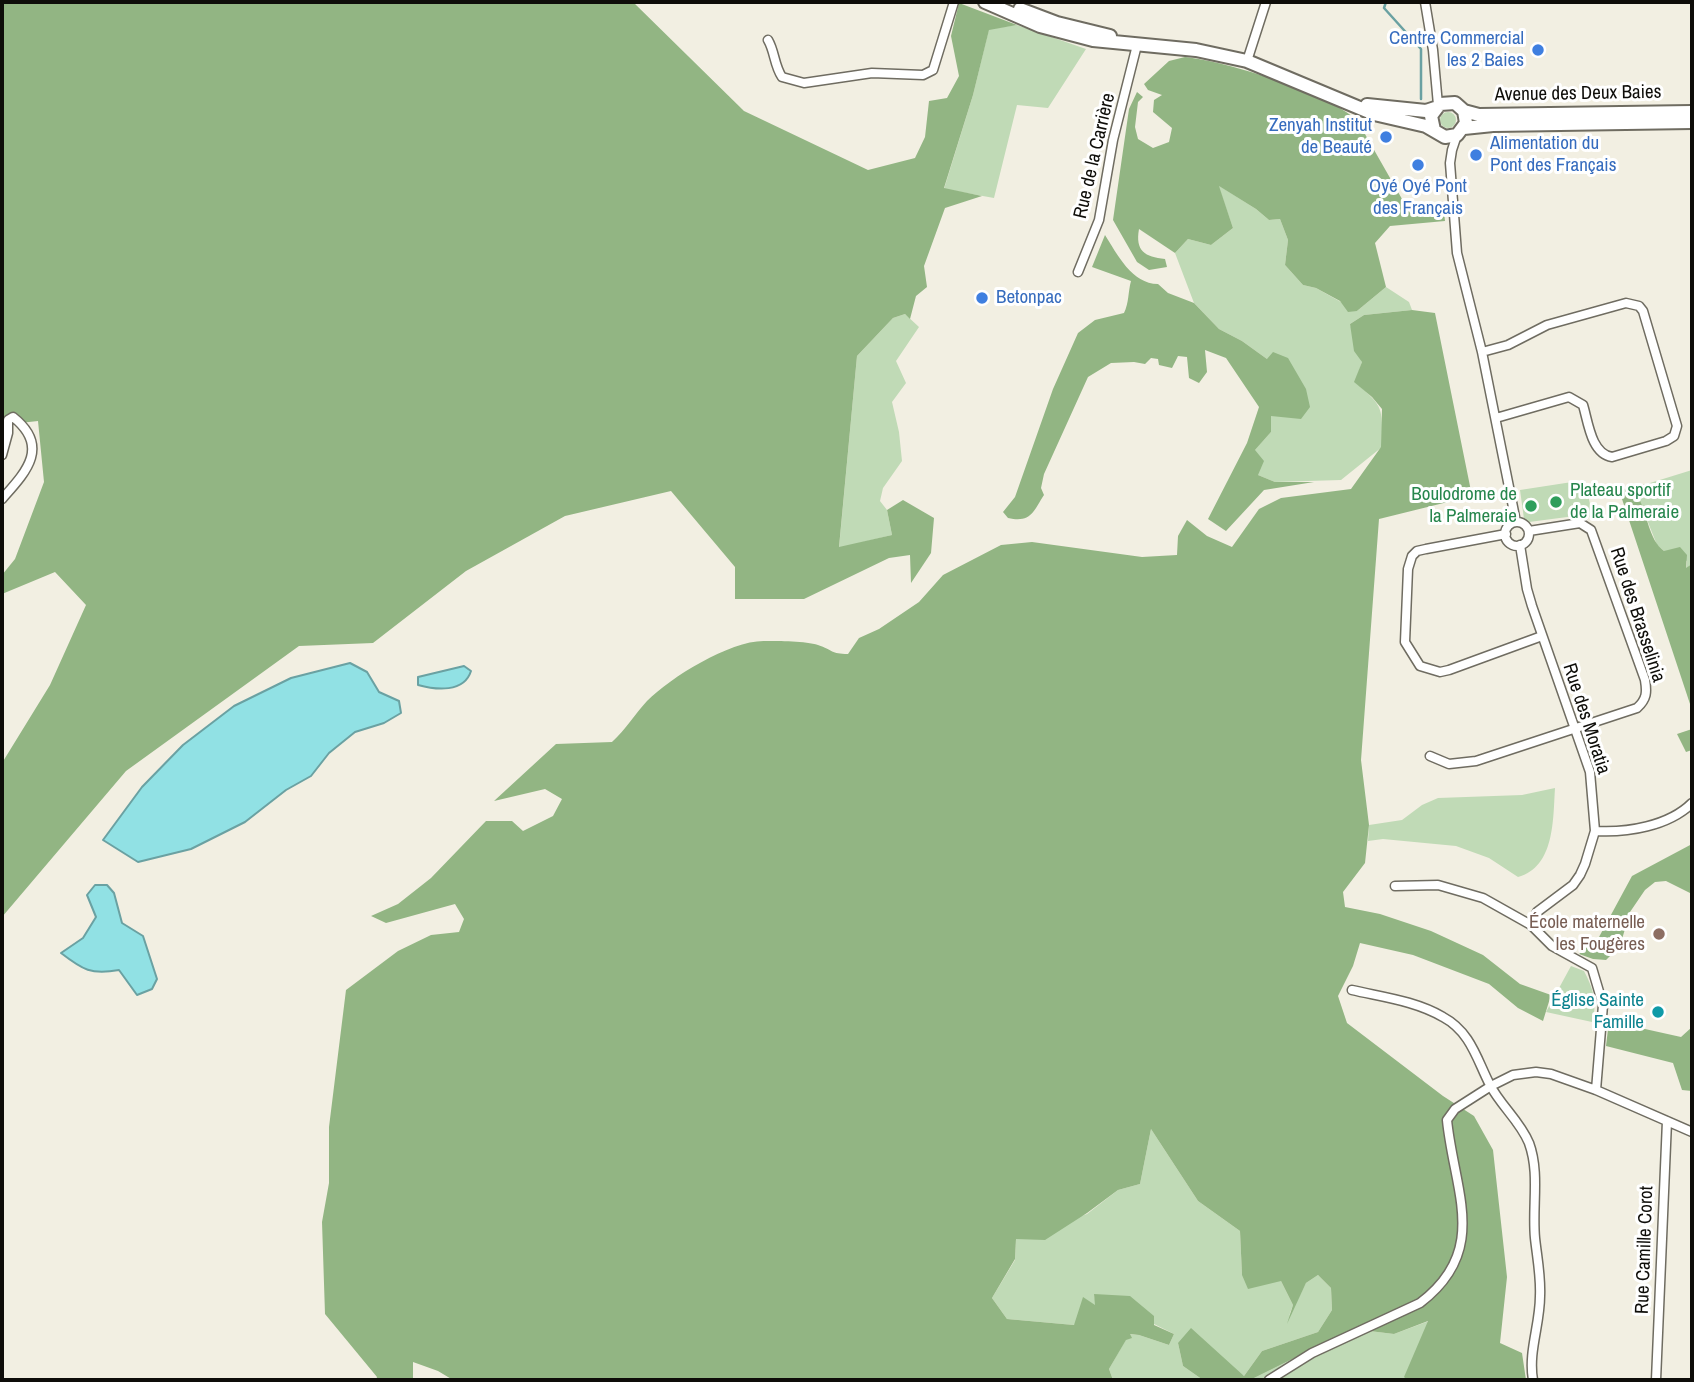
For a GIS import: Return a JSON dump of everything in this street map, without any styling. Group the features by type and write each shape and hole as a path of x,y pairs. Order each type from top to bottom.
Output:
{"main road":[{"path":"985,2 1040,26 1067,34 1119,44 1196,50 1247,61 1339,100 1374,114 1426,126 1437,133 1452,137 1461,132 1466,117 1459,107 1445,103 1426,111 1339,100"},
{"path":"1004,2 1057,23 1137,44"},
{"path":"1436,107 1431,121 1437,133"},
{"name":"Avenue des Deux Baies","path":"1459,107 1479,115 1692,112"},
{"name":"Avenue des Deux Baies","path":"1461,132 1493,125 1692,122"}],"street":[{"path":"768,40 775,51 776,67 782,77 804,83 872,74 923,75 933,70 954,2"},
{"path":"1247,61 1266,2"},
{"path":"1425,2 1436,80 1436,107"},
{"name":"Rue de la Carrière","path":"1078,272 1099,220 1114,140 1137,44"},
{"path":"1436,80 1445,96 1459,107"},
{"path":"1450,163 1452,150 1461,132"},
{"path":"1437,133 1445,143 1450,163 1457,253 1482,352 1516,522"},
{"path":"1482,352 1508,345 1547,325 1633,303 1643,311 1677,426 1674,436 1666,441 1612,457 1606,456 1598,449 1583,405 1569,397 1496,418"},
{"path":"2,456 8,433 8,420 13,417 24,426 32,450 26,472 2,499"},
{"path":"1516,522 1525,526 1528,531 1526,541 1520,545 1510,543 1506,534 1507,527 1516,522"},
{"name":"Rue des Brasselinia","path":"1430,757 1440,762 1461,764 1637,708 1646,698 1645,680 1591,530 1580,523 1528,531"},
{"path":"1506,534 1417,551 1412,556 1408,569 1405,642 1420,666 1440,672 1464,666 1542,636"},
{"name":"Rue des Moratia","path":"1520,545 1527,589 1590,772 1595,831 1586,864 1580,875 1573,885 1537,912 1531,925"},
{"path":"1595,831 1627,831 1648,826 1686,809 1692,803"},
{"path":"1395,886 1438,885 1483,898 1531,925 1552,946 1588,965 1596,977 1603,1005 1596,1090"},
{"path":"1352,990 1423,1007 1445,1017 1457,1027 1478,1056 1491,1086 1528,1142 1535,1168 1535,1228 1540,1298 1531,1360 1533,1380"},
{"path":"1269,1380 1312,1353 1420,1303 1444,1280 1456,1260 1464,1227 1447,1121 1455,1109 1491,1086 1513,1075 1536,1072 1551,1074 1596,1090 1692,1132"},
{"name":"Rue Camille Corot","path":"1656,1380 1667,1121"}],"green space":[{"path":"2,2 633,2 744,111 868,170 915,158 925,137 929,101 947,98 959,76 951,36 959,3 1017,25 989,30 973,95 944,188 982,196 945,208 924,266 927,287 916,296 910,319 905,314 893,318 857,356 839,547 892,535 887,510 903,500 934,518 931,553 911,583 910,555 889,558 804,599 735,599 735,567 671,491 565,516 466,571 373,643 299,646 126,771 2,917 2,763 50,685 86,605 55,572 2,594 2,575 15,559 44,482 38,421 2,425"},
{"path":"1017,25 1086,49 1048,108 1017,105 994,198 944,189 973,95 989,29"},
{"path":"1185,57 1226,65 1276,80 1342,109 1357,120 1410,213 1434,214 1443,203 1445,221 1390,226 1375,243 1386,287 1357,311 1348,312 1340,301 1316,288 1303,285 1285,265 1288,240 1280,219 1269,220 1219,186 1233,228 1211,245 1188,239 1175,253 1139,229 1140,248 1152,257 1165,259 1167,267 1149,270 1137,262 1113,220 1129,109 1137,92 1143,97 1138,102 1135,127 1138,139 1153,148 1169,142 1172,128 1153,112 1154,100 1162,95 1148,90 1144,84 1169,61"},
{"path":"1445,112 1451,112 1456,120 1454,126 1445,128 1440,123 1440,117"},
{"path":"1218,185 1269,220 1280,219 1288,240 1285,265 1303,285 1316,288 1357,311 1386,287 1409,302 1412,310 1364,315 1350,324 1362,362 1355,382 1372,397 1380,409 1382,447 1341,480 1275,482 1258,475 1254,451 1271,432 1267,359 1219,329 1194,303 1175,253 1188,239 1211,245 1233,228"},
{"path":"1105,235 1126,267 1140,279 1158,284 1168,293 1194,303 1219,329 1267,359 1273,352 1288,358 1306,389 1310,407 1301,419 1271,416 1271,432 1255,450 1264,461 1258,475 1275,482 1314,482 1264,490 1226,531 1208,519 1247,443 1259,407 1226,358 1205,350 1207,372 1199,383 1189,378 1187,357 1178,356 1172,368 1159,365 1158,359 1151,358 1145,364 1111,363 1088,377 1044,474 1041,488 1044,495 1027,517 1008,518 1003,512 1015,497 1053,389 1078,333 1095,320 1124,313 1126,309 1131,281 1092,267"},
{"path":"1412,310 1435,313 1472,496 1379,519 1361,760 1369,825 1365,863 1343,892 1345,907 1380,914 1431,931 1483,955 1520,984 1551,995 1543,1021 1518,1008 1489,984 1413,955 1360,943 1353,966 1338,996 1347,1023 1443,1096 1474,1116 1493,1150 1507,1277 1500,1343 1522,1353 1526,1380 1407,1380 1404,1377 1428,1321 1394,1334 1353,1329 1250,1380 1203,1380 1183,1366 1178,1343 1191,1328 1244,1376 1262,1351 1318,1332 1332,1310 1331,1288 1318,1275 1306,1283 1287,1324 1293,1305 1281,1281 1248,1289 1242,1275 1240,1231 1198,1201 1151,1129 1140,1184 1118,1190 1045,1240 1016,1239 1015,1259 992,1298 1007,1319 1074,1325 1083,1297 1095,1305 1094,1294 1130,1296 1154,1316 1154,1325 1174,1334 1169,1345 1130,1334 1132,1338 1126,1340 1109,1369 1113,1380 453,1380 413,1362 413,1380 376,1380 377,1377 325,1314 322,1222 329,1183 329,1127 346,990 398,951 431,935 459,932 464,919 455,904 386,923 371,916 398,904 431,878 486,821 512,821 523,831 553,816 562,799 545,789 494,801 556,744 612,742 658,691 686,671 719,653 751,642 771,641 813,644 848,654 859,638 879,629 919,602 943,575 1001,545 1032,542 1142,557 1177,555 1178,536 1187,520 1207,536 1232,547 1259,509 1281,498 1351,489 1381,447 1382,409 1354,382 1362,362 1354,351 1350,324 1364,315"},
{"path":"905,314 919,327 896,361 906,383 892,402 902,461 883,488 880,501 887,510 892,535 839,548 857,356 893,318"},
{"path":"1692,470 1692,564 1686,569 1687,561 1657,545 1638,497 1650,483"},
{"name":"Plateau sportif de la Palmeraie","path":"1585,480 1592,514 1587,520 1575,516 1529,522 1524,519 1520,490"},
{"path":"1650,483 1638,497 1651,533 1664,551 1680,547 1687,555 1686,568 1692,564 1692,710 1619,490"},
{"path":"1692,729 1692,750 1686,752 1677,734"},
{"path":"1555,788 1550,840 1545,853 1530,872 1518,877 1489,858 1456,846 1383,839 1368,841 1369,825 1402,820 1422,805 1438,798 1522,795"},
{"path":"1692,844 1692,894 1666,881 1655,882 1645,890 1630,912 1620,946 1606,960 1579,954 1599,937 1632,876"},
{"path":"1571,966 1584,971 1590,983 1594,996 1592,1022 1546,1012"},
{"path":"1609,1021 1681,1037 1692,1027 1692,1091 1682,1090 1673,1063 1606,1046"},
{"path":"1151,1129 1198,1201 1240,1231 1242,1275 1281,1281 1293,1305 1289,1316 1306,1283 1318,1275 1331,1288 1332,1310 1318,1332 1262,1351 1244,1376 1178,1343 1183,1366 1203,1380 1113,1380 1109,1369 1129,1334 1169,1345 1174,1334 1094,1294 1096,1305 1074,1325 1007,1319 992,1298 1015,1260 1016,1239 1087,1214 1118,1190 1140,1184"},
{"path":"1429,1321 1405,1377 1407,1380 1250,1380 1353,1329 1394,1334"}],"water":[{"path":"350,663 367,672 379,692 399,701 401,713 384,723 355,732 329,753 311,776 286,790 245,822 191,849 138,862 103,840 142,787 183,745 234,706 291,678"},
{"path":"464,666 471,671 462,683 456,686 441,689 418,685 418,677"},
{"path":"95,885 107,885 114,893 122,923 143,936 157,979 152,989 137,995 119,970 88,970 61,953 83,938 96,917 87,895"}],"waterway":[{"path":"1386,2 1384,8 1421,49 1421,99"}],"place":[{"name":"Centre Commercial les 2 Baies","path":"1538,50"},
{"name":"Zenyah Institut de Beauté","path":"1386,137"},
{"name":"Alimentation du Pont des Français","path":"1476,155"},
{"name":"Oyé Oyé Pont des Français","path":"1418,165"},
{"name":"Betonpac","path":"982,298"},
{"name":"Plateau sportif de la Palmeraie","path":"1556,502"},
{"name":"Boulodrome de la Palmeraie","path":"1531,506"},
{"name":"École maternelle les Fougères","path":"1659,934"},
{"name":"Église Sainte Famille","path":"1658,1012"}]}
